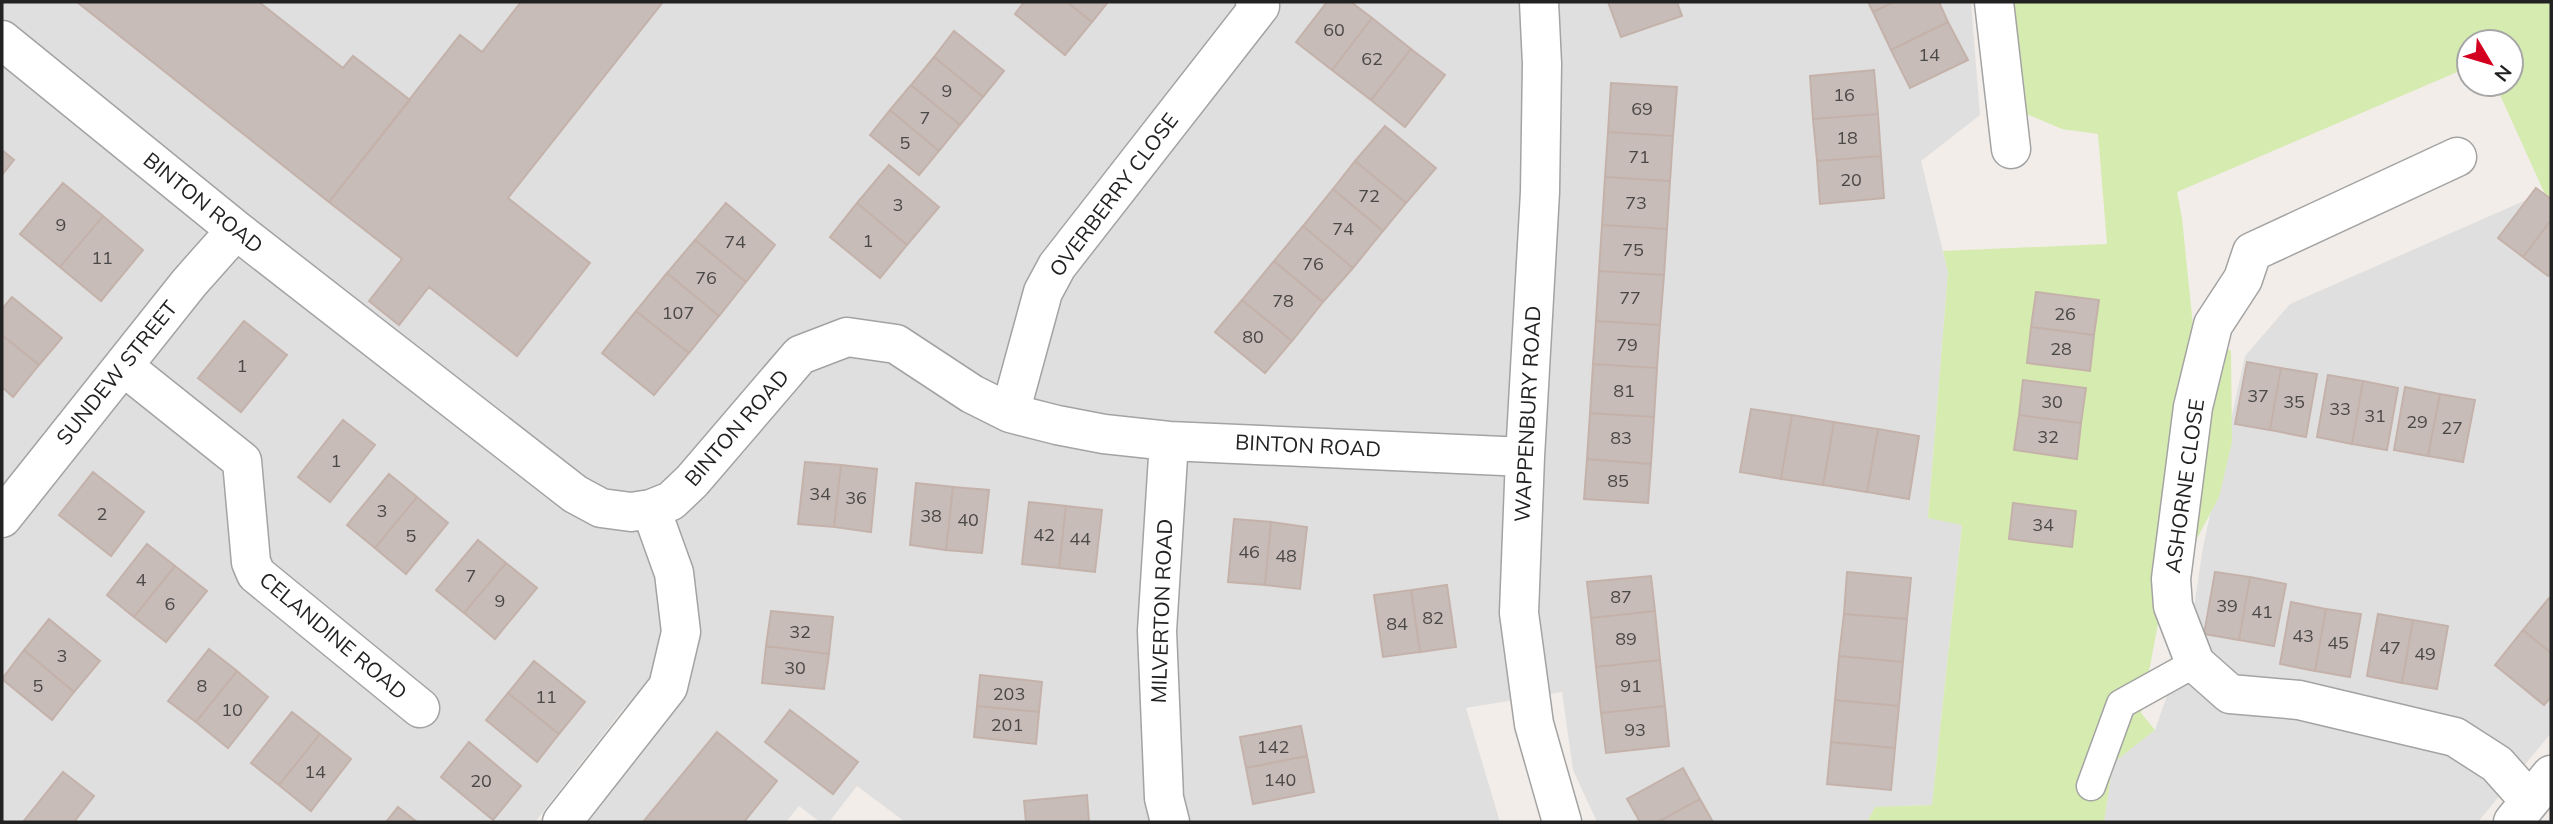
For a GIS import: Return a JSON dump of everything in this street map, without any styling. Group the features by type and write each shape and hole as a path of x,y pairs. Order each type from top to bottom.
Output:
{"street":[{"name":"OVERBERRY CLOSE","path":"1010,413 1040,303 1057,266 1260,6 1255,2"},
{"name":"WAPPENBURY ROAD","path":"1539,2 1542,64 1540,192 1519,613 1534,724 1562,822"},
{"path":"1994,2 2011,149"},
{"name":"BINTON ROAD","path":"2,40 236,230 575,494 601,508 631,512 651,509 671,500 692,481 800,355 848,337 896,344 972,394 1010,413 1104,434 1169,441 1525,457"},
{"name":"ASHORNE CLOSE","path":"2457,157 2252,252 2243,279 2213,325 2193,407 2171,579 2173,606 2195,663 2230,694 2299,701 2455,737 2497,764 2532,800"},
{"name":"SUNDEW STREET","path":"2,518 189,283 236,230"},
{"name":"CELANDINE ROAD","path":"123,366 242,461 251,562 256,574 420,708"},
{"name":"MILVERTON ROAD","path":"1169,441 1157,631 1164,798 1170,822"},
{"path":"562,822 668,687 681,632 674,573 651,509"}],"lane":[{"path":"2091,786 2121,704 2195,663"}],"shaded area":[{"path":"2,2 1971,2 1980,115 1921,161 1948,272 1928,517 1962,524 1932,805 1875,807 1867,822 1597,822 1573,770 1562,692 1466,708 1500,822 905,822 857,786 829,822 820,822 799,806 786,822 588,822 657,732 625,707 535,822 2,822"},
{"path":"2544,192 2551,199 2551,733 2478,822 2104,822 2113,763 2155,730 2191,627 2203,547 2245,356 2290,304"}],"green space":[{"path":"2010,2 2551,2 2551,199 2544,192 2501,98 2525,98 2525,28 2455,28 2455,73 2177,192 2194,336 2209,337 2231,351 2232,442 2219,497 2185,561 2165,587 2141,713 2155,730 2113,763 2104,822 1867,822 1875,807 1932,805 1962,525 1928,518 1948,272 1943,251 2107,244 2098,134 2062,129 2024,113"}],"building":[{"path":"77,2 259,2 343,68 353,56 410,100 329,202"},
{"path":"521,2 663,2 508,198 590,263 517,356 429,287 399,325 369,301 402,259 329,202 460,35 482,52"},
{"path":"1024,2 1067,2 1092,22 1065,55 1015,14"},
{"path":"1067,2 1108,2 1092,22"},
{"path":"1327,2 1351,2 1372,18 1332,70 1296,42"},
{"path":"1608,2 1677,2 1682,16 1621,37"},
{"path":"1868,2 1894,2 1873,12"},
{"path":"1894,2 1939,2 1948,22 1891,50 1873,12"},
{"path":"1372,18 1411,49 1371,100 1332,70"},
{"path":"1948,22 1968,60 1910,88 1891,50"},
{"path":"954,31 1004,71 983,97 934,57"},
{"path":"1411,49 1445,75 1405,127 1371,100"},
{"path":"934,57 983,97 960,125 911,85"},
{"path":"1874,70 1878,114 1813,119 1810,76"},
{"path":"1611,83 1677,87 1673,136 1608,132"},
{"path":"911,85 960,125 939,151 890,110"},
{"path":"890,110 939,151 919,175 870,135"},
{"path":"1878,114 1881,156 1817,161 1813,119"},
{"path":"1385,126 1436,168 1406,203 1355,161"},
{"path":"1608,132 1673,136 1670,181 1605,177"},
{"path":"2,150 14,160 2,175"},
{"path":"1881,156 1884,198 1820,204 1817,161"},
{"path":"1355,161 1406,203 1383,231 1333,189"},
{"path":"889,165 939,207 907,245 857,203"},
{"path":"1605,177 1670,181 1667,229 1602,225"},
{"path":"63,183 103,216 60,267 20,234"},
{"path":"2536,188 2551,199 2551,220 2523,257 2498,238"},
{"path":"1333,189 1383,231 1353,268 1303,226"},
{"path":"726,203 775,245 746,282 695,240"},
{"path":"857,203 907,245 880,278 830,237"},
{"path":"103,216 143,250 101,301 60,267"},
{"path":"2551,220 2551,273 2548,276 2523,257"},
{"path":"1602,225 1667,229 1664,275 1599,271"},
{"path":"1303,226 1353,268 1323,302 1274,261"},
{"path":"695,240 746,282 719,316 667,273"},
{"path":"1274,261 1323,302 1292,341 1242,300"},
{"path":"1599,271 1664,275 1660,325 1596,321"},
{"path":"667,273 719,316 689,353 636,311"},
{"path":"2036,292 2099,300 2094,335 2031,327"},
{"path":"12,297 62,338 39,365 2,335 2,309"},
{"path":"1242,300 1292,341 1265,373 1215,332"},
{"path":"636,311 689,353 654,395 602,353"},
{"path":"244,321 287,355 241,412 198,378"},
{"path":"1596,321 1660,325 1657,368 1593,364"},
{"path":"2031,327 2094,335 2090,371 2027,363"},
{"path":"2,335 39,365 13,397 2,387"},
{"path":"2247,362 2281,368 2270,430 2235,424"},
{"path":"1593,364 1657,368 1654,417 1590,413"},
{"path":"2281,368 2317,374 2306,437 2270,430"},
{"path":"2328,375 2363,381 2352,444 2317,437"},
{"path":"2023,380 2086,388 2081,423 2019,415"},
{"path":"2363,381 2398,388 2387,450 2352,444"},
{"path":"2405,387 2440,394 2428,456 2394,450"},
{"path":"2440,394 2475,400 2463,462 2428,456"},
{"path":"1751,409 1792,415 1781,479 1740,472"},
{"path":"1590,413 1654,417 1651,464 1587,459"},
{"path":"1792,415 1834,422 1823,485 1781,479"},
{"path":"2019,415 2081,423 2077,459 2014,450"},
{"path":"343,420 375,445 330,502 298,477"},
{"path":"1834,422 1878,429 1867,492 1823,485"},
{"path":"1878,429 1919,436 1909,499 1867,492"},
{"path":"1587,459 1651,464 1648,503 1584,499"},
{"path":"805,462 841,465 834,527 798,524"},
{"path":"841,465 877,469 871,532 834,527"},
{"path":"93,472 144,512 111,556 59,515"},
{"path":"389,474 417,497 375,548 347,525"},
{"path":"916,483 953,487 946,550 910,545"},
{"path":"953,487 989,490 982,553 946,550"},
{"path":"417,497 448,523 406,574 375,548"},
{"path":"1029,502 1066,506 1059,568 1022,564"},
{"path":"2013,503 2076,511 2072,547 2009,539"},
{"path":"1066,506 1102,510 1095,572 1059,568"},
{"path":"1234,519 1271,522 1265,585 1228,582"},
{"path":"1271,522 1307,527 1300,589 1265,585"},
{"path":"478,540 506,563 464,613 436,590"},
{"path":"147,544 175,566 134,617 107,595"},
{"path":"506,563 537,588 495,639 464,613"},
{"path":"175,566 207,591 166,642 134,617"},
{"path":"1847,572 1911,578 1907,619 1844,614"},
{"path":"2215,572 2250,577 2239,640 2204,634"},
{"path":"1651,576 1655,611 1591,618 1587,582"},
{"path":"2250,577 2286,584 2274,646 2239,640"},
{"path":"1447,585 1456,647 1420,652 1411,590"},
{"path":"1411,590 1420,652 1383,657 1374,595"},
{"path":"2549,598 2551,599 2551,653 2523,630"},
{"path":"2291,602 2326,609 2315,671 2280,664"},
{"path":"2326,609 2361,614 2350,677 2315,671"},
{"path":"771,611 833,617 829,654 766,646"},
{"path":"1655,611 1660,660 1596,667 1591,618"},
{"path":"1844,614 1907,619 1903,662 1839,656"},
{"path":"2378,614 2413,620 2402,683 2367,676"},
{"path":"49,619 100,661 74,692 24,650"},
{"path":"2413,620 2448,626 2437,689 2402,683"},
{"path":"2523,630 2551,653 2551,697 2544,705 2495,665"},
{"path":"766,646 829,654 824,689 762,683"},
{"path":"209,649 237,671 196,722 168,701"},
{"path":"24,650 74,692 52,720 2,679"},
{"path":"1839,656 1903,662 1899,706 1835,700"},
{"path":"1660,660 1665,706 1601,713 1596,667"},
{"path":"534,661 585,702 559,734 508,693"},
{"path":"237,671 268,697 228,748 196,722"},
{"path":"980,675 1042,682 1039,712 977,706"},
{"path":"508,693 559,734 537,762 486,720"},
{"path":"1835,700 1899,706 1895,748 1831,742"},
{"path":"977,706 1039,712 1036,744 974,737"},
{"path":"1665,706 1669,746 1606,753 1601,713"},
{"path":"790,710 858,762 833,794 765,742"},
{"path":"292,712 320,734 279,785 251,763"},
{"path":"1301,726 1307,756 1246,768 1240,737"},
{"path":"717,732 777,781 744,822 643,822"},
{"path":"320,734 351,759 311,811 279,785"},
{"path":"469,742 521,786 493,820 441,777"},
{"path":"1831,742 1895,748 1891,790 1827,784"},
{"path":"1307,756 1314,792 1253,804 1246,768"},
{"path":"1683,768 1700,799 1658,822 1640,822 1627,799"},
{"path":"63,772 94,796 74,822 23,822"},
{"path":"1087,795 1089,822 1026,822 1024,801"},
{"path":"1700,799 1713,822 1658,822"},
{"path":"398,807 417,822 386,822"}]}
